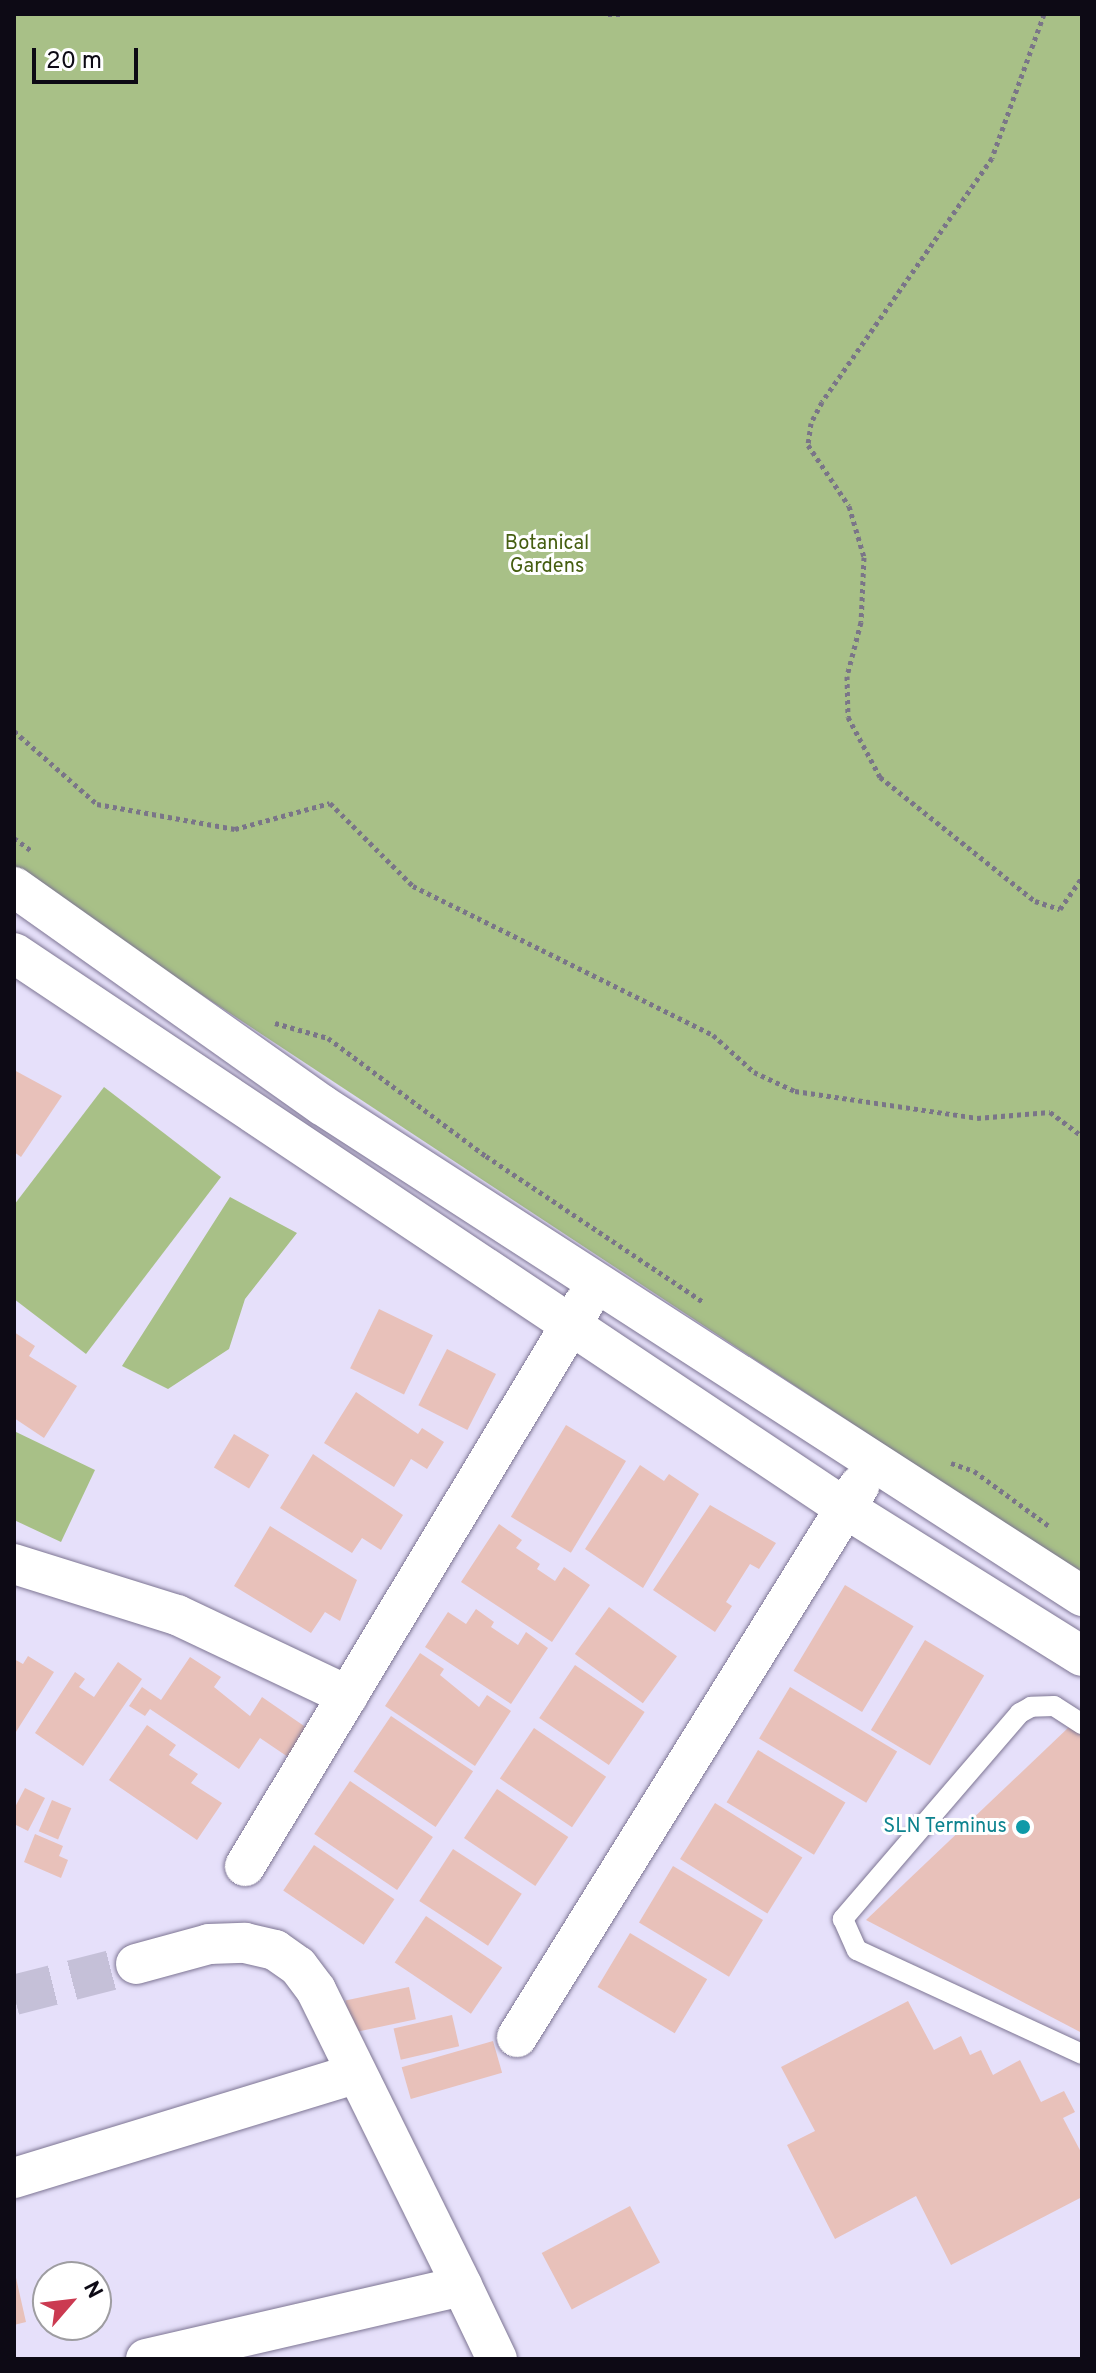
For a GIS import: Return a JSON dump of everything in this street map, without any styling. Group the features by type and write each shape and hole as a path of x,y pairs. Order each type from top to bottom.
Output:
{"street":[{"path":"14,887 322,1105 1082,1596"},
{"path":"14,953 845,1508 1082,1656"},
{"path":"245,1866 597,1282"},
{"path":"517,2037 874,1462"},
{"path":"14,1564 177,1615 348,1696"},
{"path":"136,1964 209,1944 245,1943 275,1950 298,1966 316,1990 354,2074 497,2359"},
{"path":"14,2178 354,2074"},
{"path":"146,2359 462,2286"}],"lane":[{"path":"1082,1724 1054,1706 1031,1707 1020,1713 843,1919 857,1950 1082,2054"}],"path":[{"path":"608,14 622,14"},
{"path":"1044,14 992,158 822,402 811,423 808,445 849,506 864,557 861,622 847,676 848,717 880,777 1035,901 1060,909 1082,877"},
{"path":"14,731 97,804 235,829 330,803 413,886 713,1035 754,1072 795,1091 977,1118 1050,1112 1082,1136"},
{"path":"14,838 39,857"},
{"path":"269,1021 328,1038 486,1156 707,1305"},
{"path":"948,1462 974,1471 1058,1532"}],"green space":[{"name":"Botanical Gardens","path":"14,14 1082,14 1082,1575 14,871"},
{"path":"104,1087 221,1177 86,1354 14,1299 14,1205"},
{"path":"230,1197 297,1233 245,1299 229,1349 168,1389 122,1366"},
{"path":"14,1431 95,1470 61,1542 14,1520"}],"building":[{"path":"14,1070 62,1096 21,1157 14,1152"},
{"path":"379,1309 433,1335 404,1395 350,1368"},
{"path":"14,1332 35,1346 29,1356 77,1386 44,1438 14,1418"},
{"path":"447,1349 496,1374 467,1430 418,1405"},
{"path":"356,1392 418,1434 422,1428 444,1442 427,1469 411,1459 394,1487 324,1443"},
{"path":"566,1425 626,1461 571,1553 511,1517"},
{"path":"234,1434 269,1455 249,1489 214,1467"},
{"path":"313,1454 403,1515 381,1550 362,1538 352,1553 280,1508"},
{"path":"640,1465 664,1481 669,1474 699,1494 643,1588 585,1549"},
{"path":"710,1505 776,1543 759,1569 750,1564 726,1602 732,1606 715,1632 653,1590"},
{"path":"499,1524 522,1540 516,1548 540,1564 537,1569 555,1581 564,1567 590,1585 552,1642 461,1582"},
{"path":"270,1526 357,1580 340,1621 325,1612 311,1633 234,1586"},
{"path":"845,1585 914,1626 862,1712 793,1671"},
{"path":"609,1607 677,1656 643,1703 575,1654"},
{"path":"476,1609 494,1622 491,1627 518,1645 526,1632 548,1648 511,1704 425,1647 448,1612 466,1624"},
{"path":"925,1640 984,1676 930,1766 871,1730"},
{"path":"420,1653 444,1669 440,1675 479,1707 487,1695 511,1711 475,1766 385,1706"},
{"path":"28,1656 54,1672 14,1735 14,1659 23,1664"},
{"path":"190,1657 221,1677 214,1687 250,1716 262,1697 307,1728 288,1757 260,1738 239,1769 150,1709 145,1716 129,1706 142,1687 161,1700"},
{"path":"118,1662 142,1679 83,1766 35,1733 75,1672 85,1679 79,1687 94,1697"},
{"path":"575,1665 645,1712 609,1765 539,1718"},
{"path":"790,1687 897,1751 866,1803 759,1738"},
{"path":"391,1716 473,1771 436,1827 354,1772"},
{"path":"147,1725 176,1745 169,1755 198,1774 191,1783 222,1803 197,1840 109,1780"},
{"name":"SLN Terminus","path":"1069,1727 1082,1735 1082,2033 866,1920"},
{"path":"534,1728 606,1777 572,1827 500,1779"},
{"path":"758,1750 845,1803 814,1855 727,1802"},
{"path":"350,1781 433,1837 397,1890 314,1834"},
{"path":"25,1788 45,1798 28,1831 14,1824 14,1809"},
{"path":"497,1789 568,1837 535,1886 464,1838"},
{"path":"52,1800 71,1808 58,1840 39,1831"},
{"path":"715,1803 802,1858 767,1914 680,1859"},
{"path":"35,1834 63,1846 59,1856 68,1860 61,1878 24,1862"},
{"path":"314,1845 394,1899 364,1945 283,1891"},
{"path":"453,1849 522,1894 488,1946 419,1901"},
{"path":"673,1866 763,1920 729,1977 639,1923"},
{"path":"426,1916 502,1967 471,2014 395,1962"},
{"path":"630,1933 707,1979 675,2033 598,1987"},
{"path":"409,1987 416,2019 352,2033 345,2001"},
{"path":"908,2001 934,2050 961,2036 970,2055 981,2050 993,2075 1020,2060 1041,2102 1064,2091 1075,2112 1063,2118 1082,2154 1082,2197 951,2265 916,2196 835,2239 787,2145 815,2131 781,2067"},
{"path":"452,2015 459,2046 401,2060 394,2028"},
{"path":"493,2041 502,2073 411,2099 402,2067"},
{"path":"630,2206 660,2263 572,2309 542,2253"},
{"path":"14,2269 26,2322 14,2325"}],"tunnel":[{"path":"14,1995 136,1964"}],"place":[{"name":"SLN Terminus","path":"1023,1827"}]}
